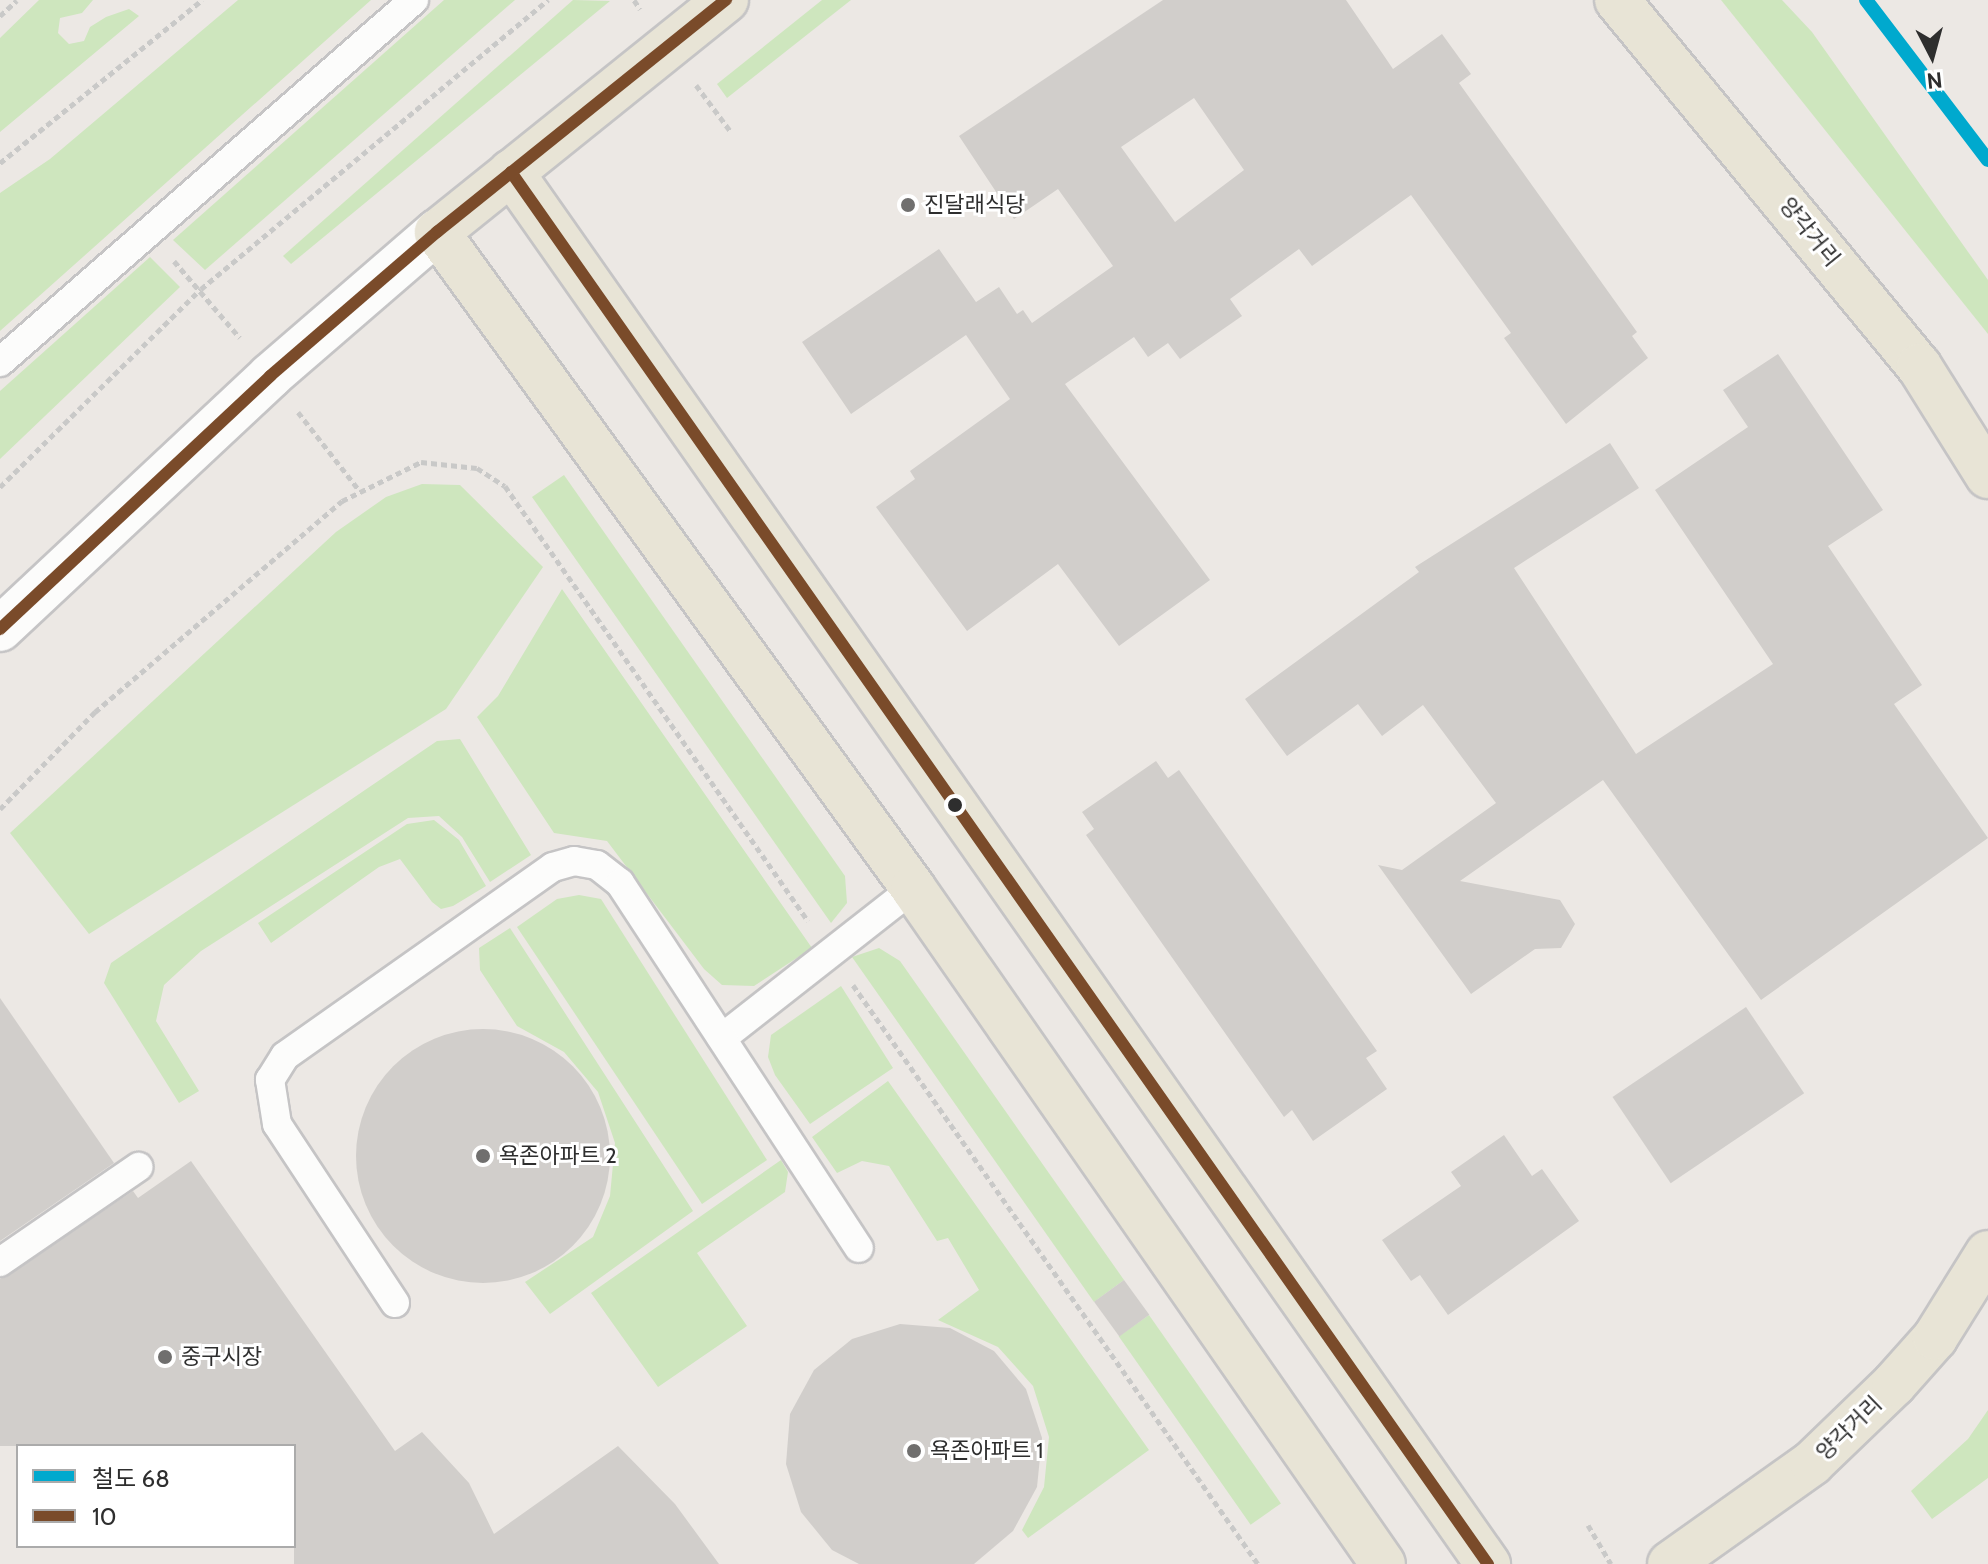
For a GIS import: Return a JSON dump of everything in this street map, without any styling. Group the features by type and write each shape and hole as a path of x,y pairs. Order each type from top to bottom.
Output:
{"main road":[{"path":"0,629 270,376 437,232 726,0"},
{"name":"양각거리","path":"1617,0 1919,366 1988,476"},
{"path":"511,172 1488,1564"},
{"path":"437,232 913,888 1383,1564"},
{"name":"양각거리","path":"1670,1564 1812,1463 1894,1384 1935,1338 1988,1253"}],"lane":[{"path":"0,362 414,0"},
{"path":"395,1303 277,1124 270,1080 285,1056 553,867 574,861 597,865 620,883 859,1248"},
{"path":"722,1038 913,888"},
{"path":"0,1262 138,1167"}],"path":[{"path":"0,16 17,0"},
{"path":"0,163 202,0"},
{"path":"0,487 201,289 548,0"},
{"path":"201,289 359,490"},
{"path":"1588,1525 1611,1564"}],"green space":[{"path":"39,0 93,0 82,13 60,18 58,33 69,44 84,41 90,27 106,17 129,9 139,16 0,132 0,38"},
{"path":"238,0 371,0 0,331 0,193 50,159"},
{"path":"444,0 515,0 205,270 173,240"},
{"path":"573,0 610,1 291,264 283,256"},
{"path":"822,0 851,0 727,98 717,84"},
{"path":"1721,0 1782,0 1812,32 1988,280 1988,334"},
{"path":"150,257 180,287 0,459 0,391"},
{"path":"564,475 845,876 847,903 831,923 532,497"},
{"path":"422,484 460,485 543,567 446,709 89,934 10,833 336,532 386,497"},
{"path":"562,589 812,948 754,986 722,985 704,969 607,841 554,833 477,717 498,696"},
{"path":"460,739 531,855 490,882 462,837 439,816 408,818 201,951 164,985 156,1021 199,1091 179,1103 104,983 111,963 437,741"},
{"path":"434,820 459,840 486,886 453,906 441,909 432,902 400,859 379,867 271,943 258,923 407,824"},
{"path":"579,895 601,899 767,1160 702,1204 517,927 557,899"},
{"path":"510,928 693,1211 550,1314 525,1282 593,1237 610,1196 615,1143 598,1092 564,1052 517,1026 480,970 479,948"},
{"path":"879,948 900,961 1124,1280 1094,1302 852,957"},
{"path":"841,986 893,1068 810,1124 775,1075 768,1057 771,1035"},
{"path":"888,1081 1149,1450 1028,1538 1022,1530 1044,1487 1049,1437 1033,1386 998,1347 938,1320 979,1290 948,1238 937,1241 889,1166 862,1161 837,1173 812,1137"},
{"path":"781,1160 788,1172 785,1192 697,1253 747,1326 658,1387 591,1293"},
{"path":"1149,1315 1281,1503 1251,1525 1119,1336"},
{"path":"1988,1410 1988,1478 1932,1519 1911,1491 1968,1439"}],"building":[{"path":"1163,0 1346,0 1393,69 1442,34 1471,74 1459,83 1637,332 1632,336 1648,358 1566,424 1504,338 1511,333 1411,195 1312,266 1299,249 1230,299 1242,316 1180,359 1168,343 1148,357 1134,337 1065,384 1210,580 1119,646 1058,564 967,631 876,507 915,479 910,471 1010,399 966,335 851,414 802,342 939,249 976,302 999,287 1017,314 1023,310 1032,323 1113,266 1058,189 1014,219 959,136","holes":["1194,98 1244,170 1175,222 1121,147"]},
{"path":"1778,354 1883,510 1828,546 1922,685 1894,704 1988,838 1761,1000 1603,780 1460,881 1560,900 1575,924 1561,948 1535,949 1471,994 1378,865 1402,870 1496,803 1423,705 1382,736 1358,704 1287,756 1245,699 1419,572 1415,567 1610,443 1639,488 1514,568 1636,754 1773,664 1655,490 1748,427 1723,390"},
{"path":"1156,761 1168,778 1179,770 1377,1051 1366,1058 1387,1089 1313,1141 1292,1110 1284,1117 1086,835 1094,829 1082,812"},
{"path":"0,998 114,1163 0,1241"},
{"path":"1746,1007 1804,1093 1671,1183 1613,1097"},
{"name":"욕존아파트 2","path":"483,1029 532,1039 573,1066 600,1107 610,1156 600,1205 573,1246 532,1273 483,1283 434,1273 393,1246 366,1205 356,1156 366,1107 393,1066 434,1039"},
{"path":"1504,1135 1532,1176 1542,1169 1579,1221 1448,1315 1420,1275 1411,1281 1382,1240 1461,1186 1451,1172"},
{"name":"중구시장","path":"191,1161 395,1451 422,1432 469,1483 494,1534 618,1446 675,1504 719,1564 294,1564 296,1444 0,1446 0,1279 133,1191 138,1198"},
{"path":"1124,1280 1149,1315 1119,1337 1094,1302"},
{"name":"욕존아파트 1","path":"900,1324 950,1328 994,1351 1026,1389 1042,1438 1037,1487 1013,1531 974,1564 859,1564 832,1550 801,1512 786,1464 790,1414 814,1370 852,1339"}],"rail line":[{"name":"68","path":"1866,0 1988,160"}],"transit line":[{"name":"10","path":"0,629 270,376 437,232 726,0"},
{"name":"10","path":"511,172 1488,1564"}],"place":[{"name":"진달래식당","path":"908,205"},
{"name":"욕존아파트 2","path":"483,1156"},
{"name":"중구시장","path":"165,1357"},
{"name":"욕존아파트 1","path":"914,1451"}]}
